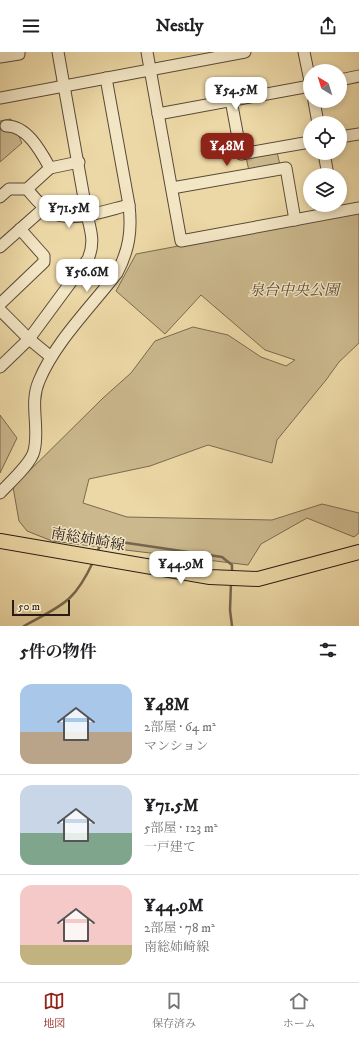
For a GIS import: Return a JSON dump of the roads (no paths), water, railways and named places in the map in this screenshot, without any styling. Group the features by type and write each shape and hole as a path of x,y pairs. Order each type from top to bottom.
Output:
{"main road":[{"name":"南総姉崎線","path":"0,541 210,576 258,579 359,552"}],"street":[{"path":"0,58 19,54 19,52"},
{"path":"0,367 29,339 88,259 93,246 93,237 87,214 79,162 58,52"},
{"path":"147,52 181,241 295,220 324,212"},
{"path":"0,98 245,52"},
{"path":"304,52 306,64"},
{"path":"347,79 359,76"},
{"path":"0,494 26,464 34,452 36,431 33,403 38,382 51,357 114,277 125,258 130,244 132,226 106,78"},
{"path":"158,114 303,87"},
{"path":"231,100 241,154 303,143"},
{"path":"6,126 18,128 30,138 50,168"},
{"path":"347,136 359,134"},
{"path":"26,189 50,168 79,162"},
{"path":"172,188 286,168 295,220"},
{"path":"0,197 9,188 26,189 44,208 59,216 71,217 129,206"},
{"path":"0,247 44,208"},
{"path":"347,208 359,208"},
{"path":"0,304 44,262 44,256 20,229"},
{"path":"0,310 29,339 51,357"}],"waterway":[{"path":"97,553 100,545 107,540 222,557 232,565 232,574"},
{"path":"24,626 66,602 80,586 93,562"},
{"path":"231,583 230,610 232,626"}],"park label":[{"name":"泉台中央公園","path":"294,290"}]}
